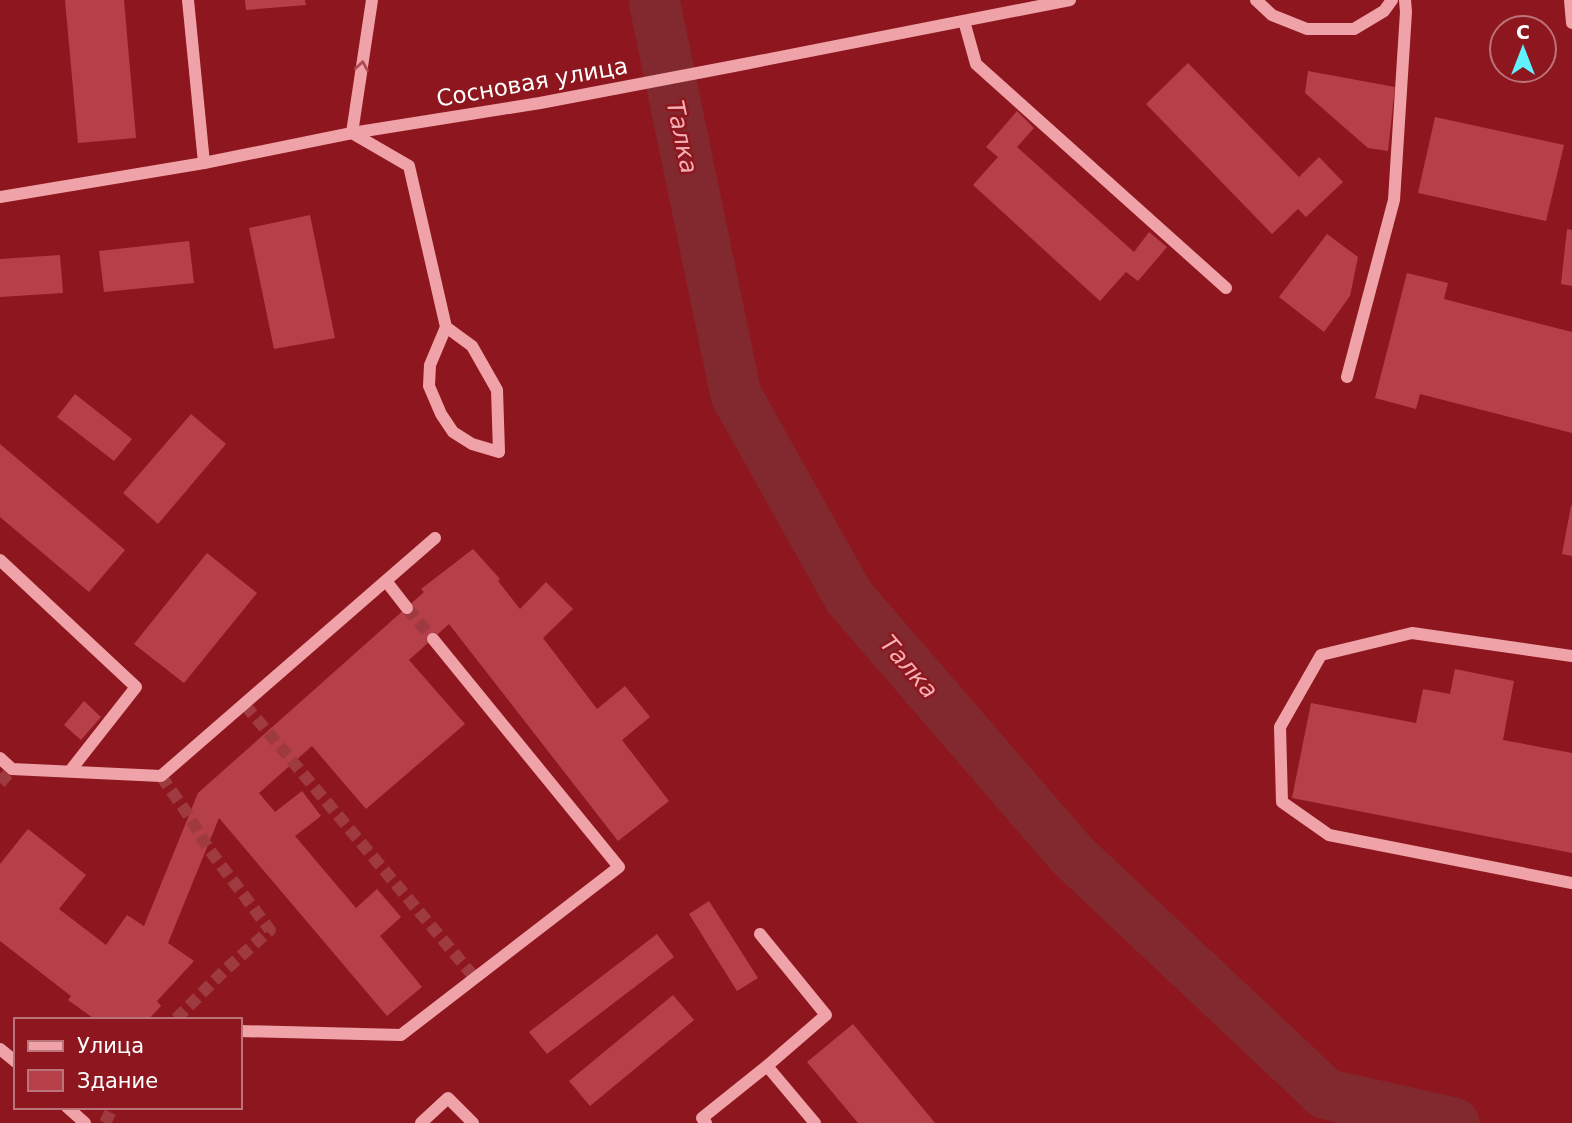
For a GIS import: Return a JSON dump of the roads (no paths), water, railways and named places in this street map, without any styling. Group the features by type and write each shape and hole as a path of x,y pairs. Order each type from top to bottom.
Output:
{"street":[{"path":"188,0 204,163"},
{"path":"372,0 352,133 409,166 446,327 430,365 429,386 453,432 472,444 499,452 497,390 472,346 446,327"},
{"name":"Сосновая улица","path":"0,197 591,93 1070,0"},
{"path":"1255,0 1272,15 1307,29 1354,29 1384,11 1392,0"},
{"path":"1348,377 1394,200 1405,0"},
{"path":"1570,0 1572,23"},
{"path":"964,21 976,64 1226,288"},
{"path":"0,758 12,769 161,776 435,538"},
{"path":"0,560 136,687 70,771"},
{"path":"386,582 407,608"},
{"path":"1572,656 1412,633 1321,655 1280,727 1282,802 1329,835 1572,883"},
{"path":"242,1031 401,1035 619,867 433,639"},
{"path":"706,1123 702,1118 826,1015 760,934"},
{"path":"0,1049 14,1060"},
{"path":"767,1066 815,1123"},
{"path":"421,1123 448,1098 473,1123"},
{"path":"69,1109 85,1123"}],"waterway":[{"name":"Талка","path":"654,0 736,395 849,597 1072,855 1326,1094 1454,1123"}],"tunnel":[{"path":"407,608 433,639"},
{"path":"245,705 475,978"},
{"path":"0,783 12,769"},
{"path":"161,776 208,848 270,930 177,1018"},
{"path":"105,1123 112,1109"}]}
